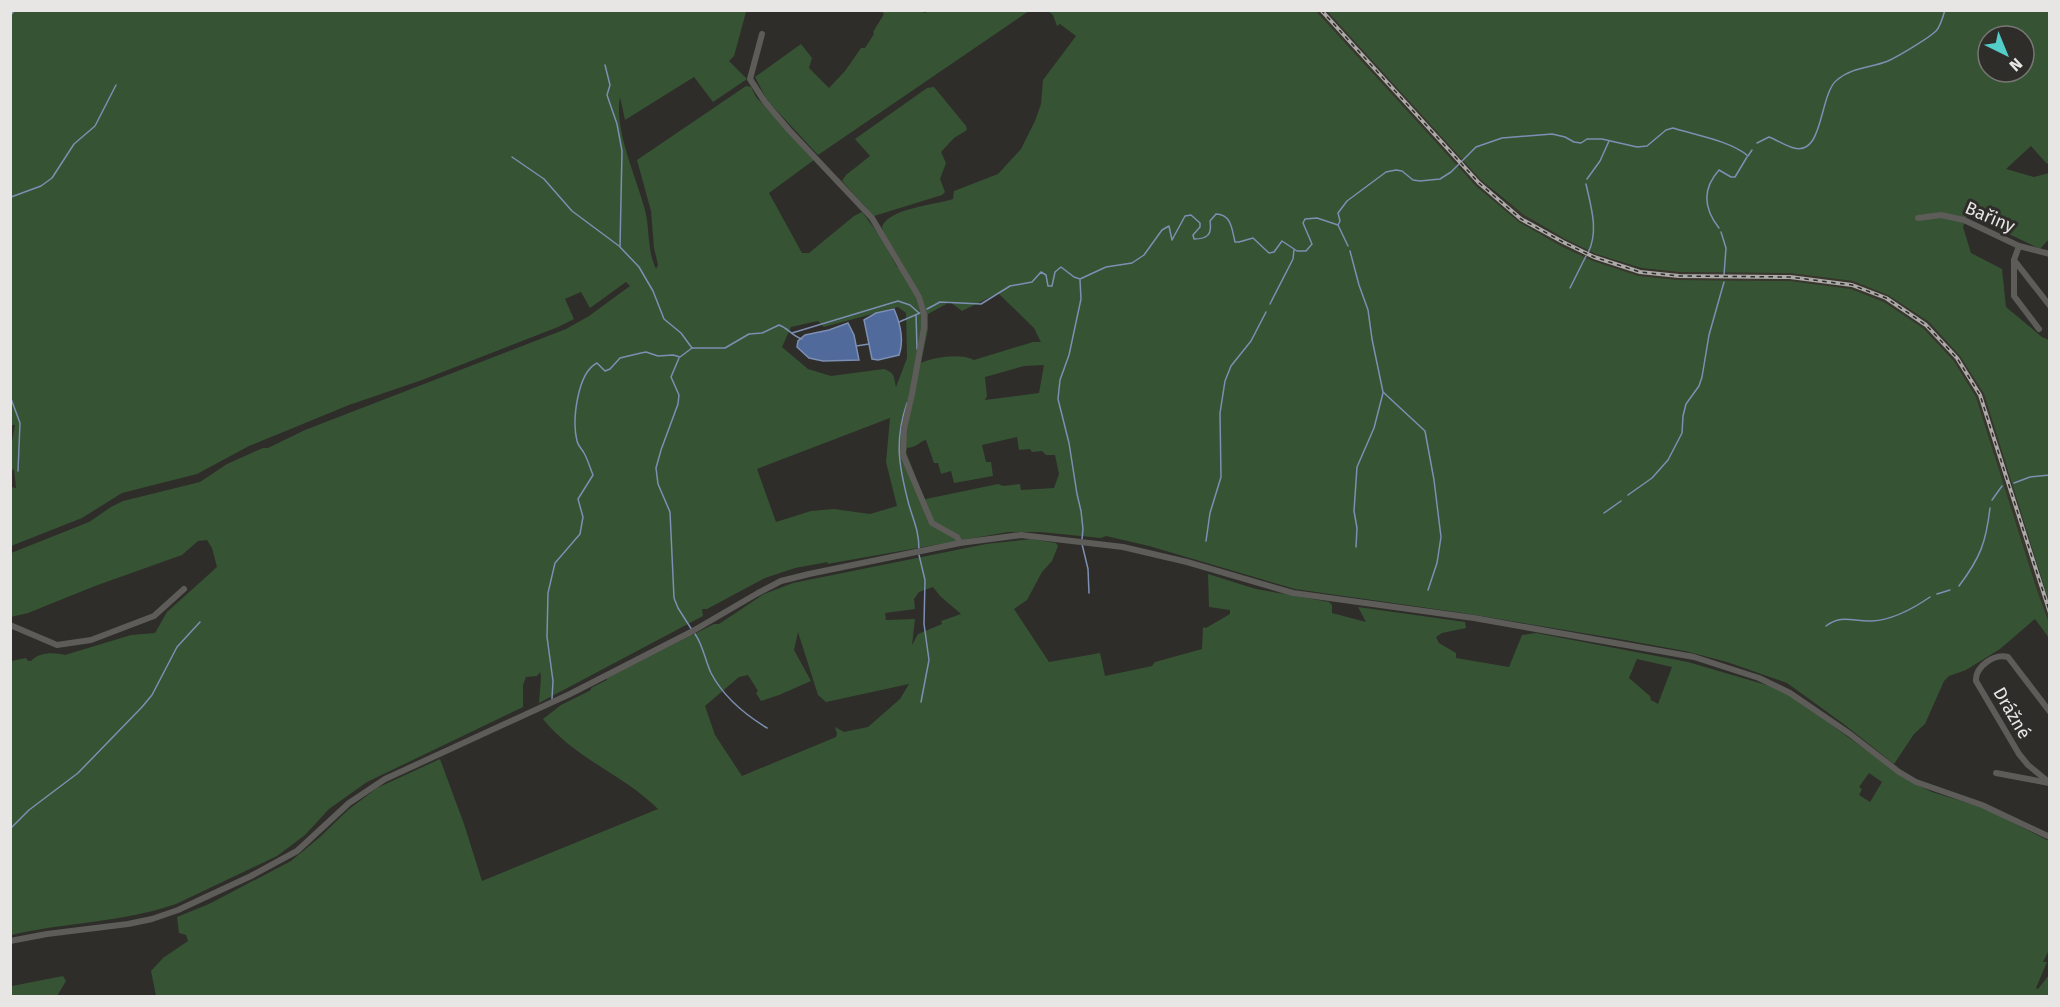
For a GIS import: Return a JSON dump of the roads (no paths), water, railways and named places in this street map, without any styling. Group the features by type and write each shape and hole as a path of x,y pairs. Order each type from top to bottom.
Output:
{"street":[{"path":"762,34 750,79 765,102 789,130 872,218 918,297 924,314 924,328 904,429 903,456 932,523 957,537 960,543"},
{"name":"Bařiny","path":"1918,218 1941,215 1964,220 2019,246 2049,254"},
{"path":"2019,246 2014,260 2014,296 2039,329"},
{"path":"2014,260 2049,306"},
{"path":"10,941 128,924 172,913 283,860 297,851 355,798 385,779 570,694 691,632 781,581 960,543 1033,535 1123,547 1187,562 1293,593 1474,618 1688,655 1777,686 1802,700 1908,778 1997,812 2049,837"},
{"path":"10,625 57,645 91,640 154,616 184,589"},
{"name":"Drážné","path":"2049,712 2008,657 1998,657 1977,672 1977,681 2011,742 2028,765 2049,783"},
{"name":"Drážné","path":"2023,778 2028,765"},
{"name":"Drážné","path":"1996,772 2049,783"}],"water":[{"path":"894,309 901,332 899,355 878,360 872,359 864,320 876,313"},
{"path":"848,323 854,335 859,360 823,361 809,358 797,347 798,341 805,335"}],"waterway":[{"path":"10,16 15,10"},
{"path":"1757,143 1769,137 1794,148 1804,148 1811,143 1816,134 1831,87 1837,80 1855,70 1888,61 1920,43 1937,29 1945,10"},
{"path":"605,65 610,85 607,95 617,124 622,151 620,247 639,267 653,291 664,319 681,333 692,348"},
{"path":"11,197 41,186 52,178 74,144 95,126 116,85"},
{"path":"927,309 940,302 981,304 1010,286 1032,282 1041,272 1046,275 1048,286 1052,286 1055,272 1061,267 1080,279 1106,267 1132,263 1144,255 1162,230 1169,226 1172,240 1185,216 1191,215 1200,223 1200,227 1193,235 1194,239 1208,235 1210,221 1216,214 1228,219 1235,242 1253,238 1269,253 1274,252 1282,241 1297,251 1306,251 1312,244 1303,223 1305,219 1317,218 1338,225 1340,221 1338,213 1347,201 1386,172 1402,171 1413,180 1420,181 1440,179 1451,172 1476,147 1502,138 1552,134 1574,142 1602,139 1637,147 1647,146 1666,130 1673,128 1723,142 1748,156 1752,150"},
{"path":"1587,179 1600,161 1609,141"},
{"path":"512,157 544,179 572,211 619,246"},
{"path":"1719,228 1708,206 1710,184 1719,170 1735,177 1747,157"},
{"path":"1586,184 1594,228 1588,253"},
{"path":"1338,225 1348,246"},
{"path":"1721,232 1726,248 1724,275"},
{"path":"1270,304 1293,259 1294,250"},
{"path":"1350,251 1368,310 1383,392 1425,431 1441,537 1437,563 1428,590"},
{"path":"1570,288 1586,256"},
{"path":"1080,280 1081,299 1069,355 1060,380 1058,399 1069,443 1081,511 1082,539"},
{"path":"1628,495 1652,478 1668,460 1682,433 1686,404 1699,386 1702,377 1709,335 1724,282"},
{"path":"792,333 898,301 910,305 919,313"},
{"path":"1206,541 1210,513 1221,477 1220,413 1225,381 1231,366 1251,341 1266,312"},
{"path":"899,322 920,313"},
{"path":"916,315 917,349"},
{"path":"552,699 553,681 547,637 548,593 555,563 580,534 583,517 578,499 593,475 578,443 575,422 581,387 590,368 597,363 605,371 620,358 646,352 658,356 680,357 692,348 725,348 749,334 762,333 779,325 802,339"},
{"path":"856,346 869,344"},
{"path":"679,358 671,377 679,395 678,404 656,468 658,484 670,512 674,598 692,630"},
{"path":"1356,547 1357,528 1354,511 1357,467 1374,428 1383,393"},
{"path":"10,396 20,423 18,471"},
{"path":"907,403 900,430 899,454 919,550"},
{"path":"2014,483 2030,477 2050,475"},
{"path":"1992,500 2002,486"},
{"path":"1604,513 1621,501"},
{"path":"1959,586 1981,550 1990,508"},
{"path":"1082,544 1088,569 1089,593"},
{"path":"919,555 925,580 924,624 929,660 921,702"},
{"path":"1937,594 1950,590"},
{"path":"1826,626 1843,619 1872,621 1895,616 1930,597"},
{"path":"10,829 29,810 78,773 142,707 152,695 177,647 200,622"},
{"path":"695,634 711,673 728,697 742,711 767,728"}],"railway":[{"path":"1321,10 1479,183 1521,219 1563,242 1594,257 1640,272 1679,276 1790,277 1852,285 1886,298 1926,325 1957,358 1980,395 2050,613"}]}
